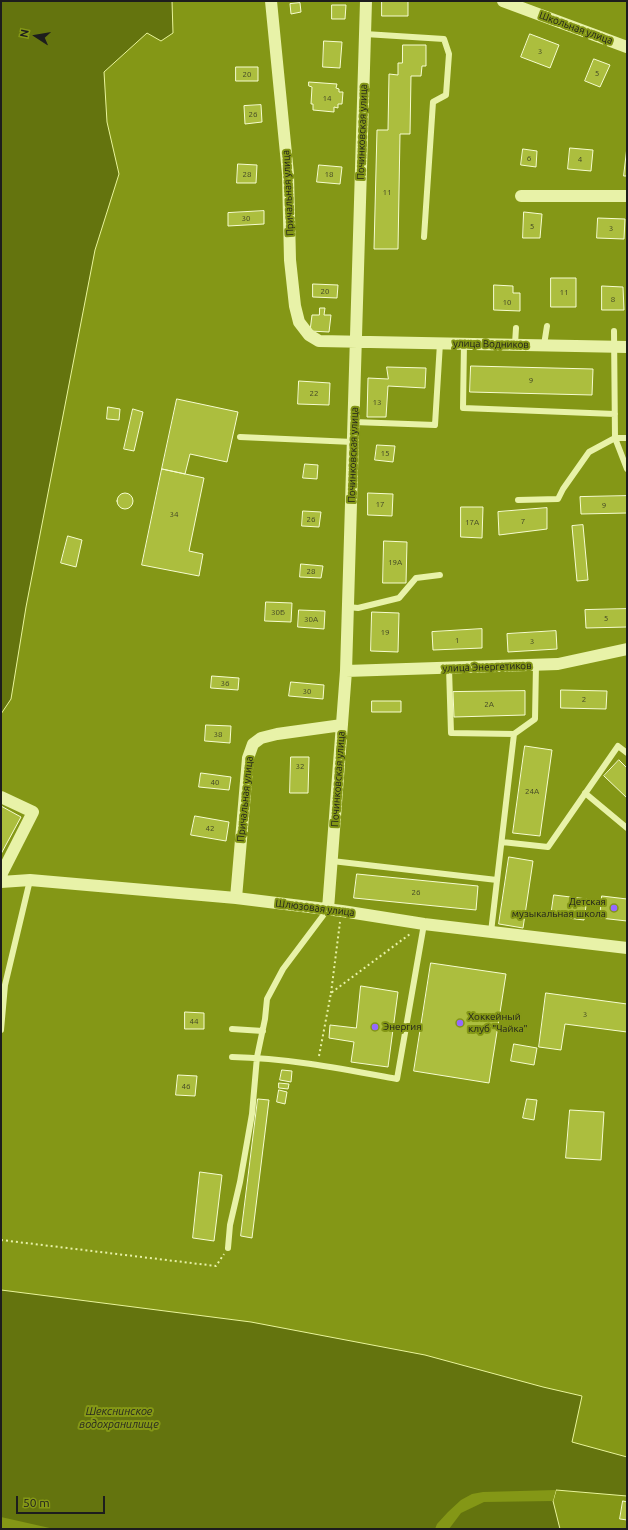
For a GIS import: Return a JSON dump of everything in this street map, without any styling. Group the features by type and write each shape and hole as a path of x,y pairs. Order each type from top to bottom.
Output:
{"street":[{"name":"Причальная улица","path":"271,1 288,174 290,260 295,306 299,322 309,335 319,341 355,341"},
{"name":"Починковская улица","path":"328,909 346,671 366,1"},
{"name":"Школьная улица","path":"503,1 627,47"},
{"path":"521,196 627,196"},
{"name":"улица Водников","path":"355,341 621,347"},
{"name":"улица Энергетиков","path":"346,671 558,664 627,650"},
{"name":"Причальная улица","path":"236,898 248,758 253,744 261,738 277,734 342,725"},
{"path":"1,797 33,812 1,875"},
{"name":"Шлюзовая улица","path":"1,882 30,880 236,898 328,909 424,924 627,948"}],"lane":[{"path":"365,34 444,39 449,54 446,95 434,102 424,237"},
{"path":"544,345 548,326"},
{"path":"515,344 516,328"},
{"path":"614,331 621,347 615,414 615,438 627,469"},
{"path":"354,422 435,425 440,343"},
{"path":"464,343 463,408 615,414"},
{"path":"240,437 353,442"},
{"path":"518,500 558,499 563,489 589,452 615,438 627,438"},
{"path":"348,607 358,608 399,598 416,578 440,575"},
{"path":"449,668 451,733 514,734 535,719 536,665"},
{"path":"491,932 514,734"},
{"path":"502,842 548,847 618,746 627,753"},
{"path":"585,793 627,828"},
{"path":"332,861 497,880"},
{"path":"1,1030 5,985 30,880"},
{"path":"228,1248 230,1225 240,1182 252,1114 257,1057 263,1031 267,999 283,969 328,909"},
{"path":"232,1057 257,1057 318,1064 397,1079 424,924"},
{"path":"232,1029 263,1031"}],"path":[{"path":"318,1064 331,992 342,911"},
{"path":"331,992 424,924"},
{"path":"1,1240 216,1266 228,1248"}],"water":[{"path":"1,1 172,1 173,33 161,41 147,33 104,72 107,122 119,174 95,250 26,607 11,699 1,714"},
{"name":"Шекснинское водохранилище","path":"1,1290 251,1322 425,1355 582,1396 572,1442 627,1457 627,1496 556,1490 553,1501 560,1529 1,1529"}],"pier":[{"path":"556,1490 553,1501 484,1502 461,1513 449,1529 435,1529 437,1524 448,1512 461,1500 472,1494 483,1492"},
{"path":"1,1517 54,1529 1,1529"}],"building":[{"path":"382,1 408,1 408,16 382,16"},
{"path":"300,3 301,12 291,14 290,4"},
{"path":"332,5 346,5 345,19 332,19"},
{"path":"530,34 559,45 550,68 521,57"},
{"path":"324,41 342,42 340,68 323,67"},
{"path":"403,45 426,45 426,66 422,66 421,76 411,76 410,134 400,134 398,249 374,249 377,130 388,130 389,74 398,75 398,63 402,63"},
{"path":"594,59 610,65 600,87 585,81"},
{"path":"236,67 258,67 258,81 236,81"},
{"path":"309,82 337,84 336,88 339,89 339,92 343,92 342,104 338,104 338,108 334,107 334,112 313,110 313,104 311,104 312,87 309,86"},
{"path":"261,105 262,122 245,124 244,106"},
{"path":"627,147 627,176 624,176"},
{"path":"570,148 593,150 591,171 568,169"},
{"path":"523,149 537,151 536,167 521,165"},
{"path":"238,164 257,165 256,183 237,183"},
{"path":"319,165 342,167 340,184 317,182"},
{"path":"264,211 264,224 228,226 228,213"},
{"path":"524,212 542,214 540,238 523,238"},
{"path":"598,218 625,219 624,239 597,238"},
{"path":"551,278 576,278 576,307 551,307"},
{"path":"313,284 338,285 337,298 313,297"},
{"path":"494,285 513,286 513,293 520,293 520,311 494,310"},
{"path":"602,286 623,287 624,310 602,310"},
{"path":"320,308 325,308 324,315 331,315 329,332 310,331 312,315 319,315"},
{"path":"471,366 593,369 592,395 470,392"},
{"path":"387,367 426,368 425,388 388,386 386,417 367,417 368,378 388,379"},
{"path":"299,381 330,383 329,405 298,404"},
{"path":"177,399 238,412 227,462 190,454 185,474 162,469"},
{"path":"108,407 120,409 119,420 107,419"},
{"path":"133,409 143,412 134,451 124,449"},
{"path":"377,445 395,446 393,462 375,460"},
{"path":"305,464 318,465 317,479 303,478"},
{"path":"162,469 204,478 189,551 203,554 199,576 142,565"},
{"path":"125,493 131,495 133,501 131,507 125,509 119,507 117,501 119,495"},
{"path":"368,493 393,494 392,516 368,515"},
{"path":"627,496 627,513 581,514 580,497"},
{"path":"461,507 483,507 482,538 461,537"},
{"path":"547,508 547,529 499,535 498,512"},
{"path":"303,511 321,512 319,527 302,526"},
{"path":"583,525 588,580 577,581 572,526"},
{"path":"68,536 82,540 76,567 61,563"},
{"path":"384,541 407,542 406,583 383,583"},
{"path":"301,564 323,566 321,578 300,577"},
{"path":"266,602 292,603 291,622 265,621"},
{"path":"627,609 627,627 586,628 585,610"},
{"path":"299,610 325,611 324,629 298,627"},
{"path":"372,612 399,613 398,652 371,651"},
{"path":"482,629 482,648 433,650 432,632"},
{"path":"556,631 557,649 508,652 507,634"},
{"path":"212,676 239,678 238,690 211,688"},
{"path":"291,682 324,685 323,699 289,696"},
{"path":"561,690 607,691 606,709 561,708"},
{"path":"525,691 525,715 454,717 453,692"},
{"path":"372,701 401,701 401,712 372,712"},
{"path":"206,725 231,726 230,743 205,741"},
{"path":"525,746 552,750 540,836 513,833"},
{"path":"291,757 309,757 308,793 290,793"},
{"path":"619,760 627,768 627,798 604,776"},
{"path":"201,773 231,777 229,790 199,787"},
{"path":"1,806 21,817 1,854"},
{"path":"195,816 229,822 226,841 191,835"},
{"path":"509,857 533,861 523,928 499,924"},
{"path":"357,874 478,886 476,910 354,898"},
{"path":"554,895 587,899 584,920 551,916"},
{"name":"Детская музыкальная школа","path":"602,896 627,899 627,921 600,918"},
{"name":"Хоккейный клуб \"Чайка\"","path":"431,963 506,974 489,1083 414,1071"},
{"name":"Энергия","path":"361,986 398,992 388,1067 351,1062 354,1042 329,1038 330,1025 356,1028"},
{"path":"546,993 627,1004 627,1032 565,1024 561,1050 539,1047"},
{"path":"185,1012 204,1013 204,1029 185,1029"},
{"path":"514,1044 537,1048 534,1065 511,1061"},
{"path":"282,1070 292,1071 291,1082 280,1080"},
{"path":"178,1075 197,1076 195,1096 176,1095"},
{"path":"279,1083 289,1084 288,1089 279,1088"},
{"path":"279,1090 287,1092 285,1104 277,1102"},
{"path":"258,1099 269,1100 252,1238 241,1236"},
{"path":"527,1099 537,1100 534,1120 523,1118"},
{"path":"570,1110 604,1112 601,1160 566,1158"},
{"path":"200,1172 222,1175 214,1241 193,1238"},
{"path":"623,1501 627,1502 627,1520 620,1519"}],"place":[{"name":"Детская музыкальная школа","path":"614,908"},
{"name":"Хоккейный клуб \"Чайка\"","path":"460,1023"},
{"name":"Энергия","path":"375,1027"}]}
